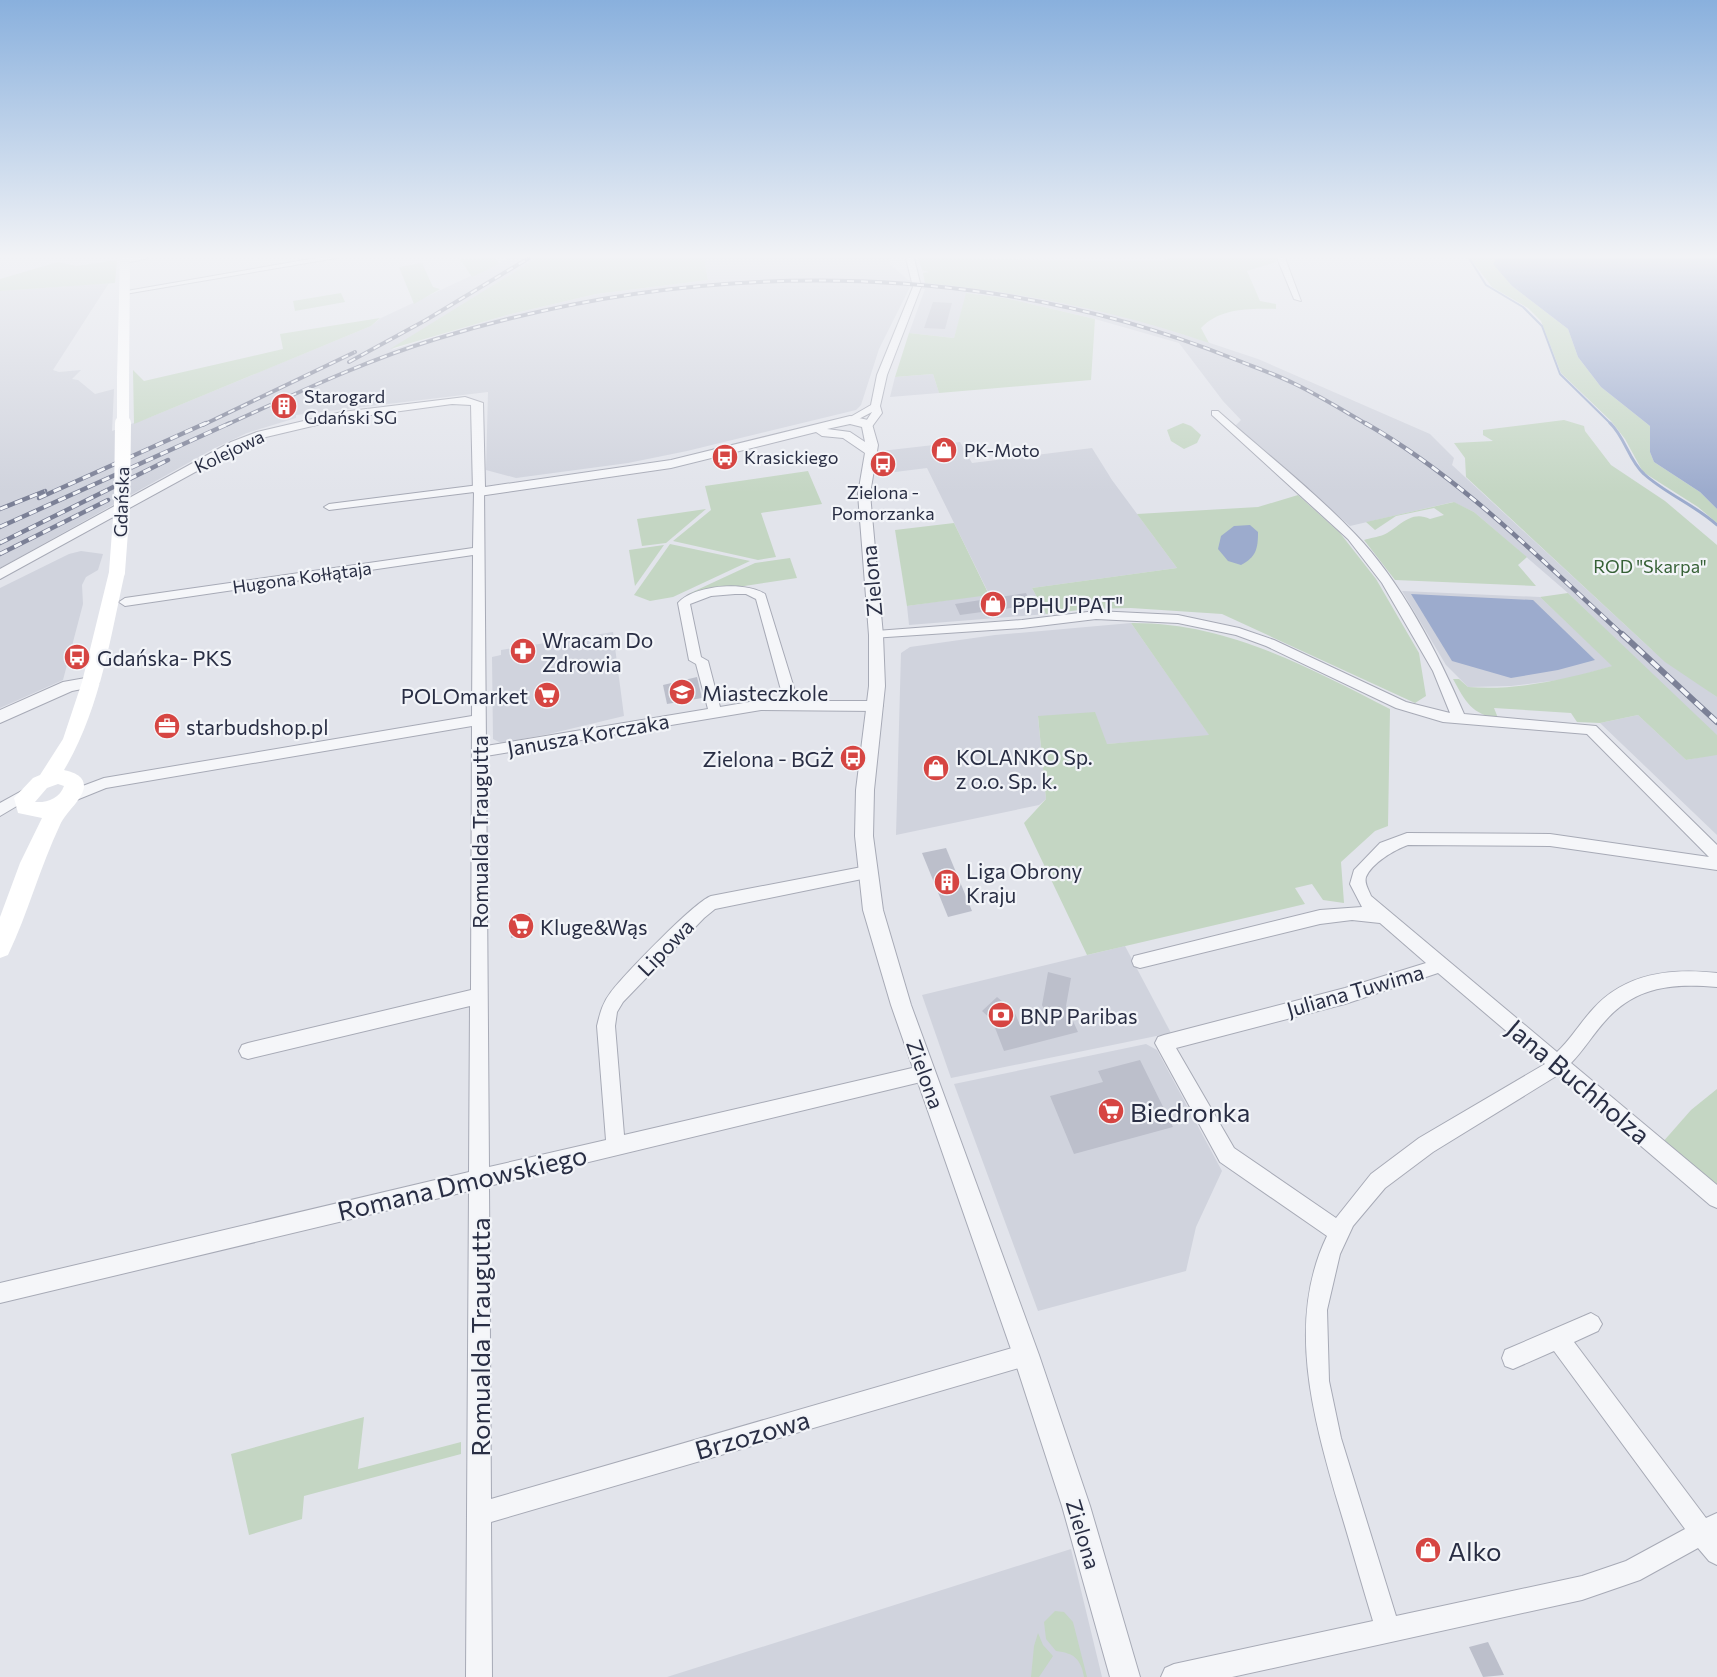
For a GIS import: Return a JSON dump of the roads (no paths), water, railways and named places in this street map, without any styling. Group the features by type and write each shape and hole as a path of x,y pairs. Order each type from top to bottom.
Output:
{"main road":[{"name":"Gdańska","path":"0,948 31,863 63,788 72,740 90,682 117,572 122,505 124,336"},
{"path":"31,805 63,788"},
{"path":"31,805 63,788"},
{"name":"Gdańska","path":"31,805 31,863"}],"street":[{"name":"Zielona","path":"898,336 885,368 875,406 877,413 868,435 864,494 876,635 876,706 864,813 867,872 881,944 1018,1357 1076,1506 1125,1677"},
{"name":"Kolejowa","path":"0,576 235,445 274,429 324,417 452,401 472,401 479,408"},
{"path":"845,427 875,406"},
{"name":"Romualda Traugutta","path":"479,408 479,1677"},
{"path":"1215,413 1352,537 1387,582 1439,671 1459,718"},
{"path":"845,427 855,435 868,435"},
{"path":"329,507 642,470 805,431 845,427 868,435"},
{"name":"Hugona Kołłątaja","path":"125,602 479,551"},
{"path":"715,712 702,661 695,660 684,603 695,596 738,589 751,590 761,597 792,704"},
{"path":"876,635 1022,624 1096,615 1178,618 1239,632 1270,643 1401,705 1424,713 1591,729 1717,855"},
{"path":"0,717 69,686 90,682"},
{"name":"Janusza Korczaka","path":"479,752 761,705 876,706"},
{"path":"63,788 479,720"},
{"path":"0,812 31,805"},
{"name":"Juliana Tuwima","path":"1441,965 1365,900 1361,892 1358,884 1359,874 1385,847 1407,839 1550,840 1717,864"},
{"name":"Lipowa","path":"616,1147 606,1026 609,1010 617,996 698,913 711,903 867,872"},
{"path":"1140,962 1320,917 1346,913 1367,913 1384,917"},
{"name":"Juliana Tuwima","path":"1338,1231 1227,1155 1164,1043 1345,996 1441,965"},
{"name":"Jana Buchholza","path":"1441,965 1717,1198"},
{"path":"1388,1630 1330,1438 1318,1381 1317,1310 1330,1252 1338,1231 1365,1194 1409,1156 1559,1064 1608,1005 1631,988 1673,978 1717,980"},
{"path":"248,1051 480,996"},
{"name":"Romana Dmowskiego","path":"0,1293 925,1072"},
{"path":"1513,1358 1591,1324"},
{"path":"1558,1339 1710,1529 1717,1553"},
{"name":"Brzozowa","path":"479,1514 1018,1357"},
{"path":"1174,1677 1582,1588 1631,1571 1710,1529"}],"water":[{"path":"1571,336 1717,336 1717,509 1700,492 1654,462 1650,452 1650,426 1601,387 1578,357"},
{"path":"1250,525 1258,532 1257,548 1253,556 1241,565 1228,561 1218,549 1221,536 1234,526"},
{"path":"1411,594 1533,600 1595,660 1558,670 1511,678 1452,661"}],"waterway":[{"path":"1546,336 1560,374 1610,423"},
{"path":"1610,423 1620,435 1634,463 1644,474 1717,525"}],"railway":[{"path":"349,362 396,336"},
{"path":"226,425 383,357 446,336"},
{"path":"1168,336 1280,377 1368,425"},
{"path":"203,425 355,352"},
{"path":"39,498 206,423"},
{"path":"0,527 230,423"},
{"path":"1365,423 1401,445 1468,495 1624,636"},
{"path":"0,543 168,460"},
{"path":"0,509 45,491"},
{"path":"0,554 108,500"},
{"path":"1622,634 1717,722"}],"place":[{"name":"Starogard Gdański SG","path":"284,406"},
{"name":"PK-Moto","path":"944,450"},
{"name":"Krasickiego","path":"725,457"},
{"name":"Zielona - Pomorzanka","path":"883,464"},
{"name":"PPHU\"PAT\"","path":"993,604"},
{"name":"Wracam Do Zdrowia","path":"523,651"},
{"name":"Gdańska- PKS","path":"77,657"},
{"name":"Miasteczkole","path":"682,692"},
{"name":"POLOmarket","path":"547,695"},
{"name":"starbudshop.pl","path":"167,726"},
{"name":"Zielona - BGŻ","path":"853,758"},
{"name":"KOLANKO Sp. z o.o. Sp. k.","path":"936,768"},
{"name":"Liga Obrony Kraju","path":"947,882"},
{"name":"Kluge&Wąs","path":"521,926"},
{"name":"BNP Paribas","path":"1001,1015"},
{"name":"Biedronka","path":"1111,1111"},
{"name":"Alko","path":"1428,1550"}],"park label":[{"name":"ROD \"Skarpa\"","path":"1650,566"}]}
